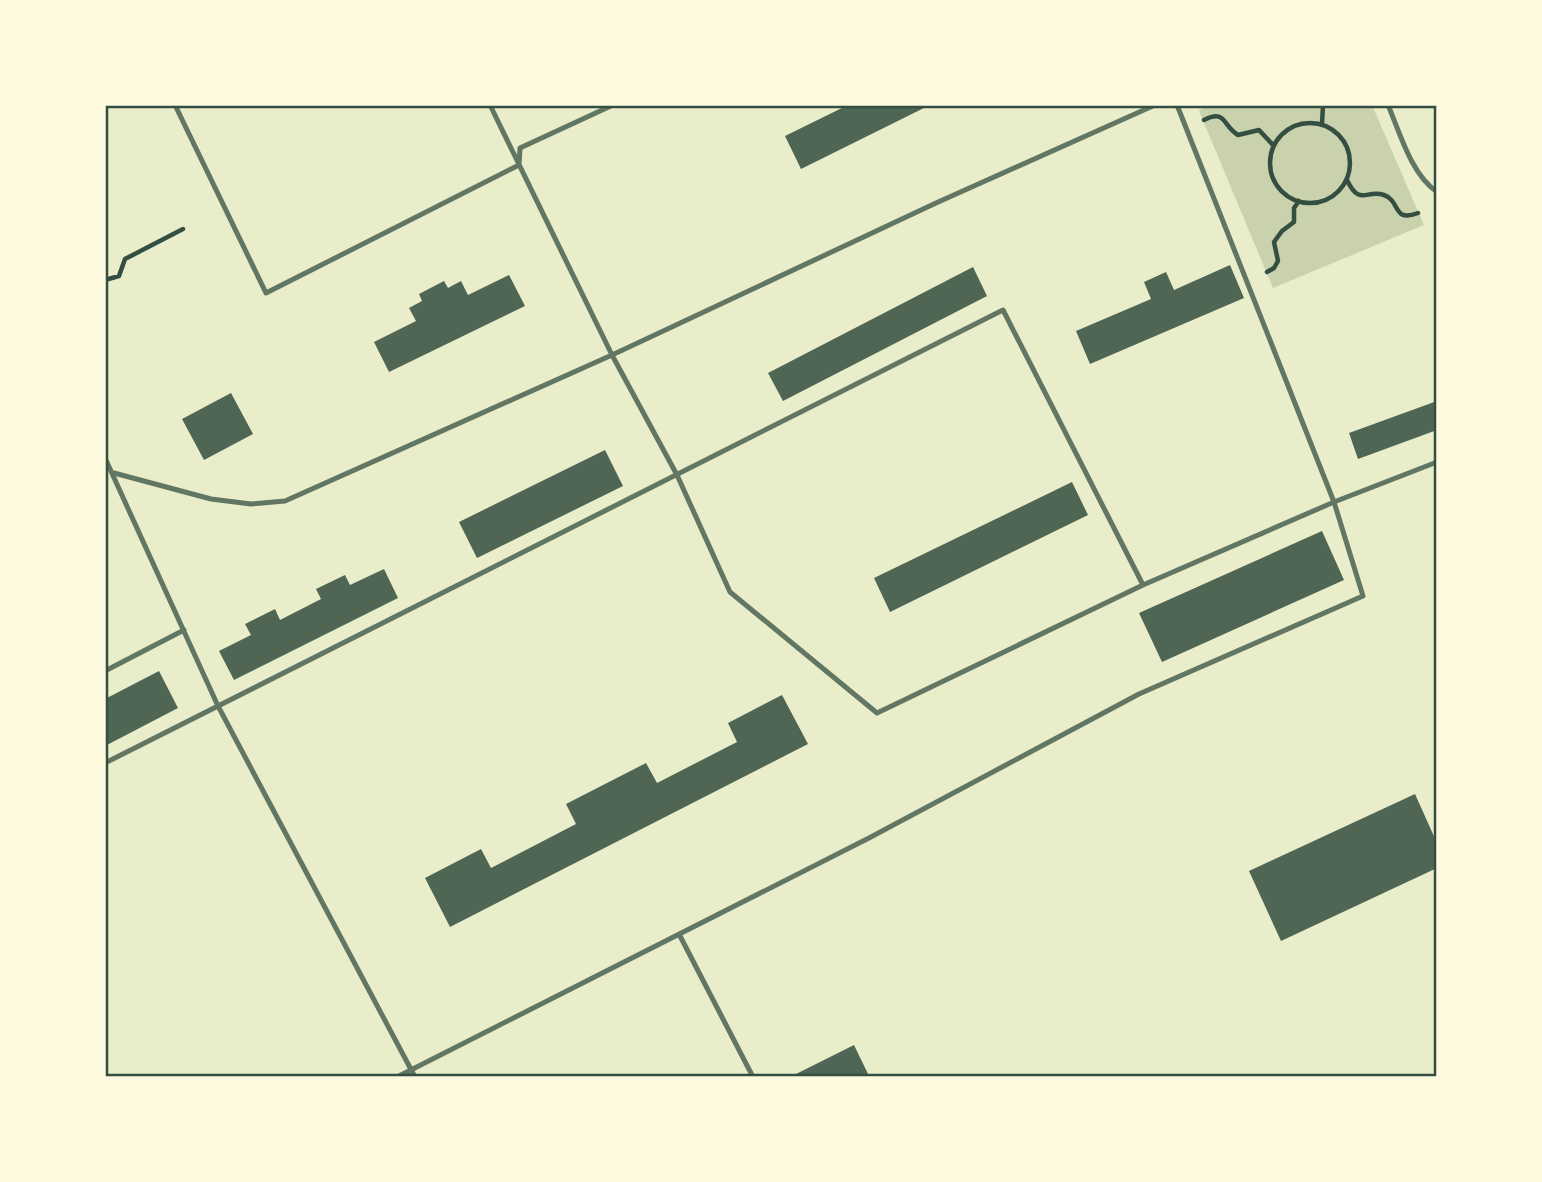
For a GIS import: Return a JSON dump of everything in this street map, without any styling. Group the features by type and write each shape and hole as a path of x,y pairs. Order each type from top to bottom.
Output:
{"lane":[{"path":"175,105 266,293 519,165"},
{"path":"491,105 612,355 677,475 730,592 877,713 1143,585 1334,502 1437,462"},
{"path":"519,165 520,148 614,105"},
{"path":"114,473 211,499 251,504 285,501 612,355 936,203 1155,105"},
{"path":"397,1077 869,838 1139,694 1363,596 1334,502 1177,105"},
{"path":"1388,105 1426,184 1437,192"},
{"path":"105,763 1003,310 1143,585"},
{"path":"105,458 218,706 415,1077"},
{"path":"105,671 184,631"},
{"path":"679,934 753,1077"}],"path":[{"path":"1322,125 1323,105"},
{"path":"1204,120 1214,115 1219,116 1238,135 1259,130 1274,146"},
{"path":"1306,123 1322,125 1339,135 1346,145 1350,168 1346,180 1340,190 1331,197 1321,201 1299,201 1280,190 1275,181 1270,160 1274,146 1284,132 1295,126 1306,123"},
{"path":"1346,180 1350,188 1360,195 1381,194 1390,198 1402,215 1408,217 1418,213"},
{"path":"1267,272 1274,268 1278,261 1274,242 1282,231 1294,222 1294,208 1299,201"},
{"path":"105,280 119,276 125,259 183,229"}],"green space":[{"path":"1206,105 1372,105 1424,225 1273,288 1199,111"}],"building":[{"path":"848,105 930,105 801,169 785,136"},
{"path":"1230,265 1244,298 1090,364 1076,331 1151,299 1144,282 1166,272 1174,290"},
{"path":"973,267 987,296 783,401 768,373"},
{"path":"509,275 525,306 389,372 374,342 416,321 409,308 422,301 419,294 444,281 448,288 461,281 468,295"},
{"path":"231,393 253,434 204,460 182,419"},
{"path":"1437,401 1437,430 1358,459 1349,433"},
{"path":"605,450 623,486 477,558 459,522"},
{"path":"1072,482 1088,515 890,612 874,578"},
{"path":"1322,531 1344,580 1162,662 1139,613"},
{"path":"384,569 398,598 234,680 219,651 251,635 245,624 275,609 280,620 321,599 316,589 345,575 350,585"},
{"path":"159,671 178,708 105,746 105,699"},
{"path":"782,695 808,744 450,927 425,878 481,849 491,868 576,824 566,804 646,763 657,783 737,742 728,723"},
{"path":"1415,794 1437,843 1437,868 1281,941 1249,871"},
{"path":"854,1045 869,1076 790,1077"}]}
